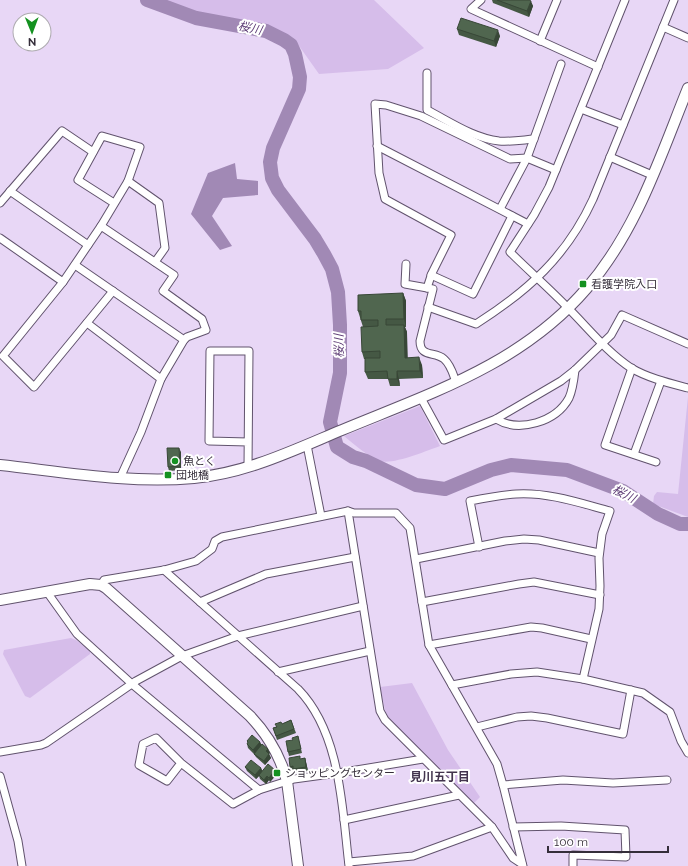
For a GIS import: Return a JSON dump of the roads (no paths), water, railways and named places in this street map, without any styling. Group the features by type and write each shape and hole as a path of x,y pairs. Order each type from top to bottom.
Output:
{"street":[{"path":"481,0 471,9 598,67"},
{"path":"540,41 557,0"},
{"path":"625,0 542,201 510,252 568,308 610,352 632,368 661,381 688,388"},
{"path":"428,307 476,324 514,298 558,257 578,229 593,200 674,0"},
{"path":"663,27 688,38"},
{"path":"500,210 527,158 562,64"},
{"path":"427,73 427,110 473,134 485,138 498,141 534,139"},
{"path":"0,465 120,478 160,480 192,478 229,472 248,467 307,446 421,398 493,364 534,337 568,308 600,271 621,240 639,207 688,88"},
{"path":"427,288 431,275 451,235 385,199 378,173 375,104 400,109 421,116 510,159 527,158 556,170"},
{"path":"581,109 623,125"},
{"path":"0,203 62,131 93,152"},
{"path":"113,291 34,387 3,356 64,282 101,226 128,181 140,147 102,136 78,180 114,203"},
{"path":"377,146 528,224"},
{"path":"610,157 652,175"},
{"path":"128,181 159,202 165,248 155,262"},
{"path":"10,191 88,245"},
{"path":"431,275 473,294 512,216"},
{"path":"101,226 174,275 163,290 202,319 206,330 187,336 161,379 141,432 120,478"},
{"path":"0,238 64,282"},
{"path":"406,264 405,284 433,289 420,346 426,353 444,359 450,366 456,382"},
{"path":"75,265 184,340"},
{"path":"421,398 444,440 496,419 531,399 575,370 611,335 622,316 688,344"},
{"path":"87,323 161,379"},
{"path":"248,442 209,441 210,351 249,351 248,467"},
{"path":"632,368 605,444 656,462"},
{"path":"496,419 502,423 511,425 520,426 534,424 559,410 569,398 575,370"},
{"path":"634,454 661,381"},
{"path":"307,446 322,516"},
{"path":"479,547 470,501 516,494 536,494 575,501 610,511 602,534 599,553 599,609 591,639 583,680"},
{"path":"348,511 380,711 385,720 492,827 513,858 520,865"},
{"path":"101,585 104,580 164,570 196,561 212,549 215,541 222,537 348,511 354,513 396,512 410,528 429,646 497,764 513,827 520,865"},
{"path":"416,559 505,541 539,540 599,553"},
{"path":"200,602 266,574 355,557"},
{"path":"164,570 298,689 315,709 330,746 338,773 349,864 414,856 492,827"},
{"path":"422,602 534,582 600,595"},
{"path":"0,600 90,584 101,585 250,716 265,732 276,750 287,781 298,866"},
{"path":"47,592 77,634 132,684 260,790"},
{"path":"0,752 46,743 132,684 182,656 238,636 363,606"},
{"path":"429,646 531,627 591,639"},
{"path":"278,672 370,651"},
{"path":"452,685 528,672 536,672 644,693 670,712 680,741 688,753"},
{"path":"477,727 517,717 530,716 547,718 623,734 631,690"},
{"path":"181,763 167,781 139,765 144,744 156,738 181,763 233,804 260,790 294,778 338,773 424,759"},
{"path":"0,776 18,840 22,866"},
{"path":"503,785 563,780 613,784 667,780"},
{"path":"344,820 459,795"},
{"path":"513,827 560,826 625,830 626,857 573,854 572,866"}],"waterway":[{"name":"桜川","path":"147,0 196,18 266,31 291,45 295,54 300,77 299,89 273,148 270,162 272,178 278,190 315,239 324,254 332,269 338,292 340,373 330,422 337,447 353,457 366,461 416,485 445,489 491,470 511,465 567,470 623,491 658,514 680,524 688,524"}],"place":[{"name":"看護学院入口","path":"583,284"},
{"name":"魚とく","path":"175,461"},
{"name":"団地橋","path":"168,475"},
{"name":"ショッピングセンター","path":"277,773"}],"district":[{"name":"見川五丁目","path":"440,777"}]}
